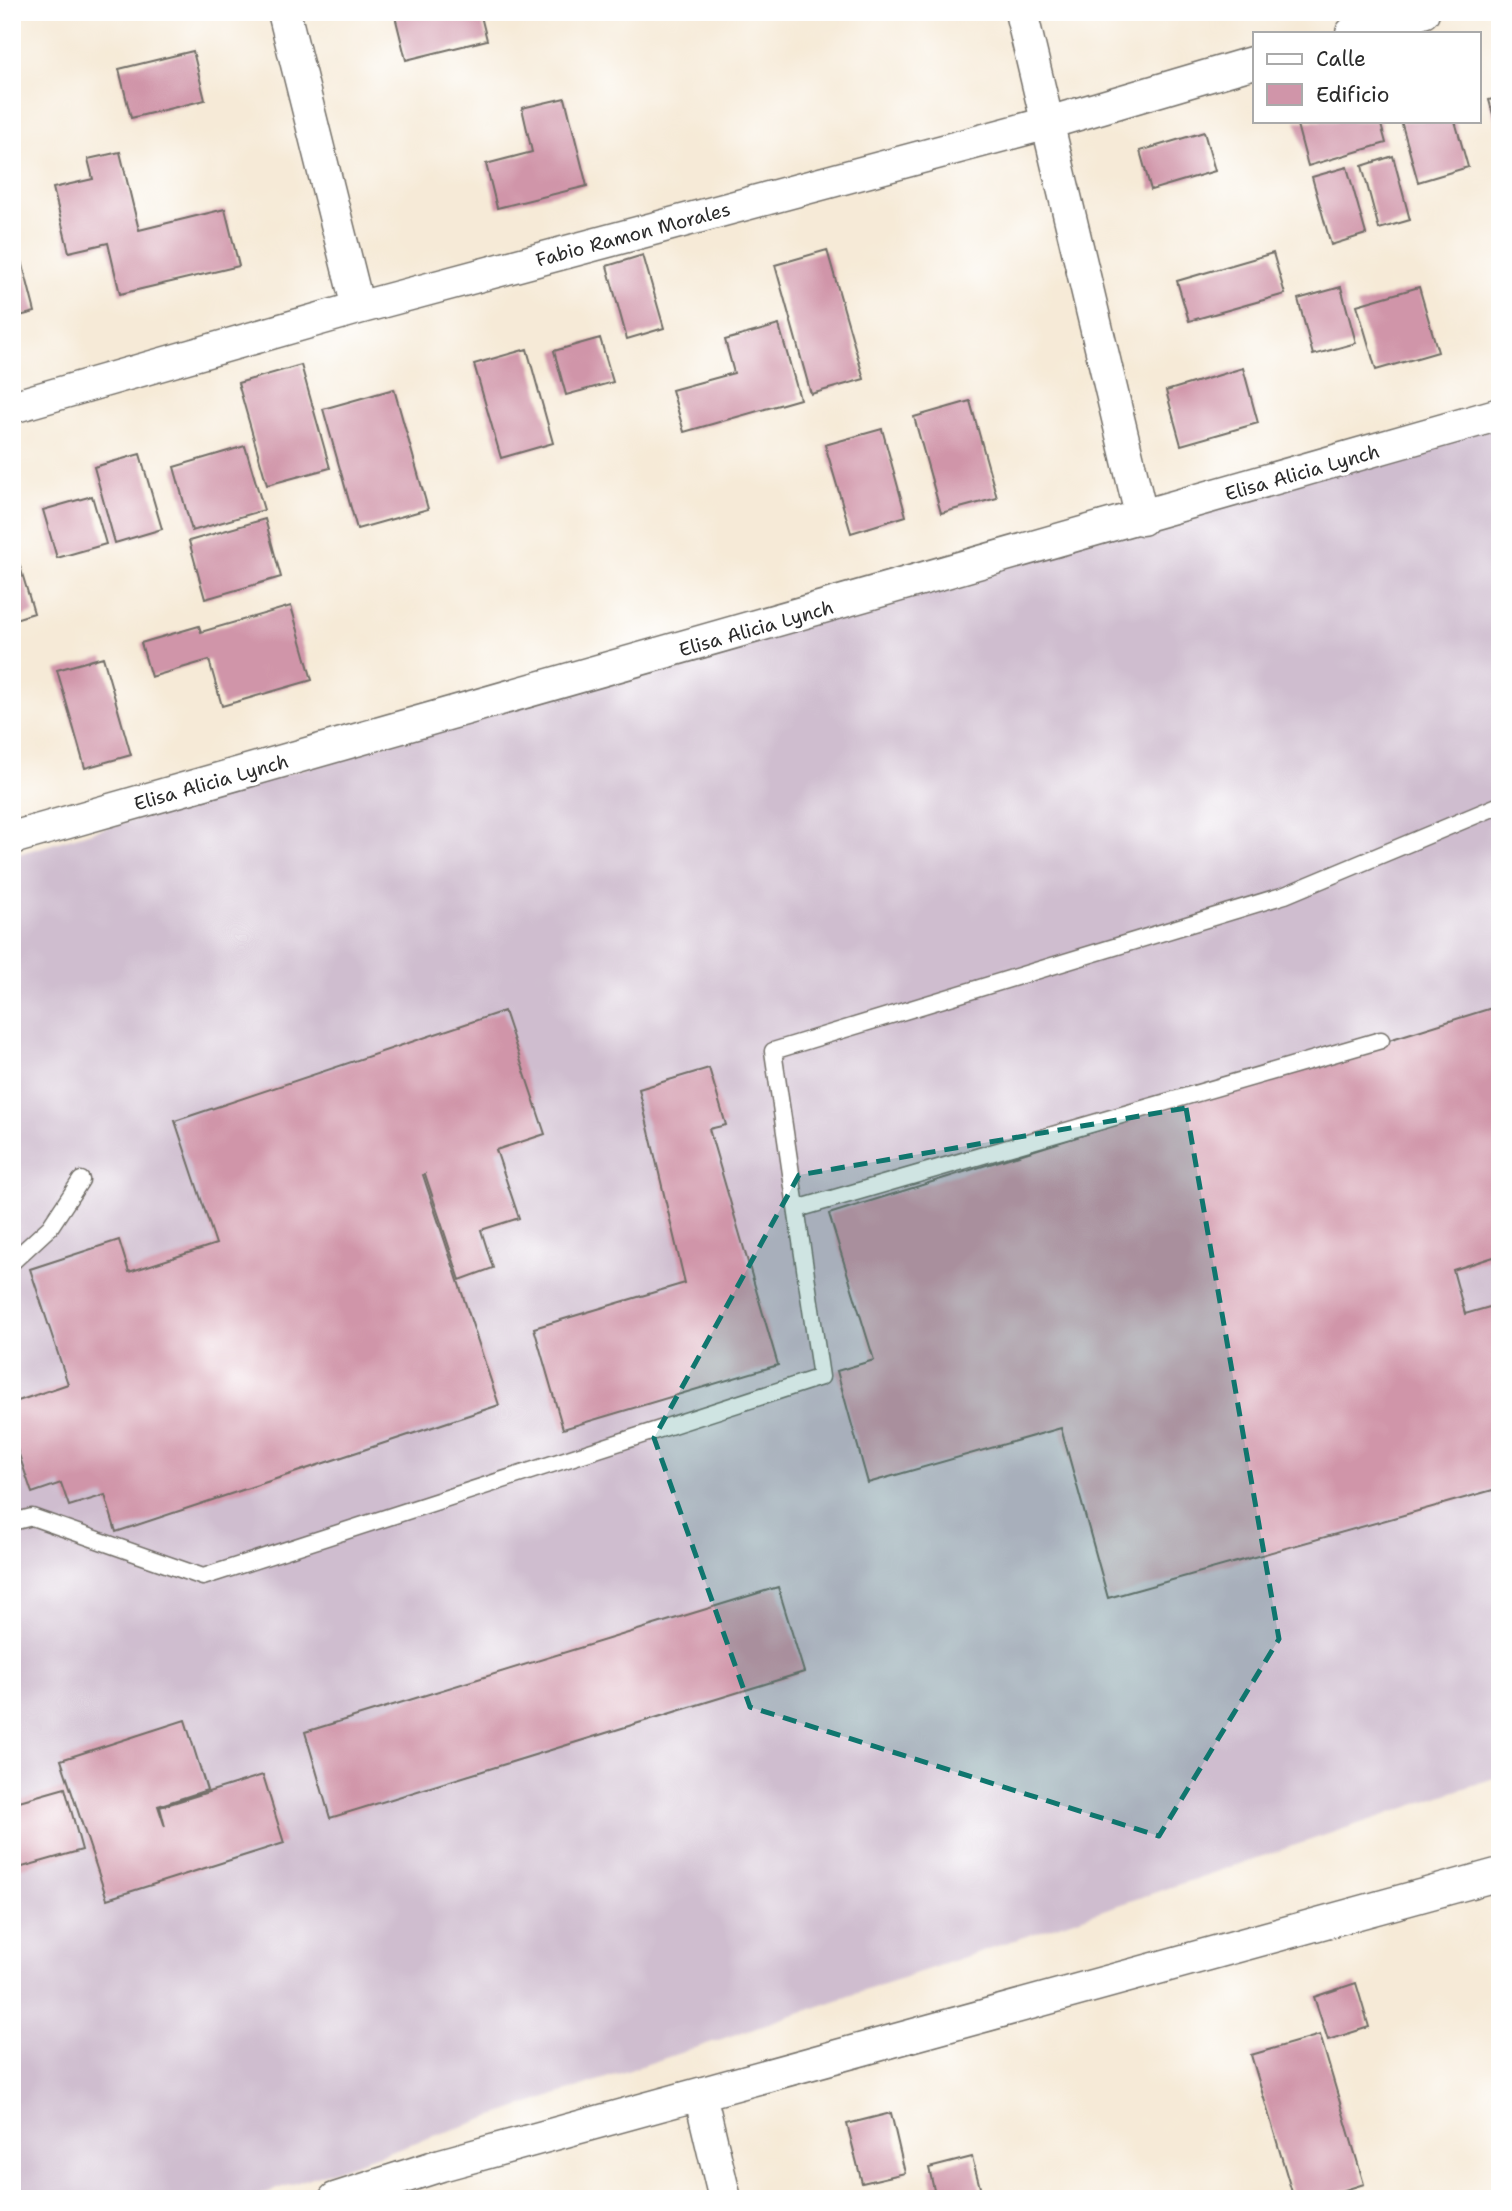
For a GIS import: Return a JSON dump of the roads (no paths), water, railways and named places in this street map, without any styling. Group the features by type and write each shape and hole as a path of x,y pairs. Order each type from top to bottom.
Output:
{"street":[{"path":"284,12 358,308"},
{"path":"1021,12 1142,519"},
{"path":"1355,32 1423,12"},
{"name":"Fabio Ramon Morales","path":"12,407 358,308 1048,123 1253,63"},
{"name":"Elisa Alicia Lynch","path":"12,838 1142,519 1500,414"},
{"path":"335,2199 441,2165 1500,1874"},
{"path":"701,2094 725,2199"}],"lane":[{"path":"12,1522 33,1517 204,1577 821,1377 773,1051 1285,895 1500,805"},
{"path":"797,1209 1381,1040"},
{"path":"12,1262 50,1227 81,1180"}]}
